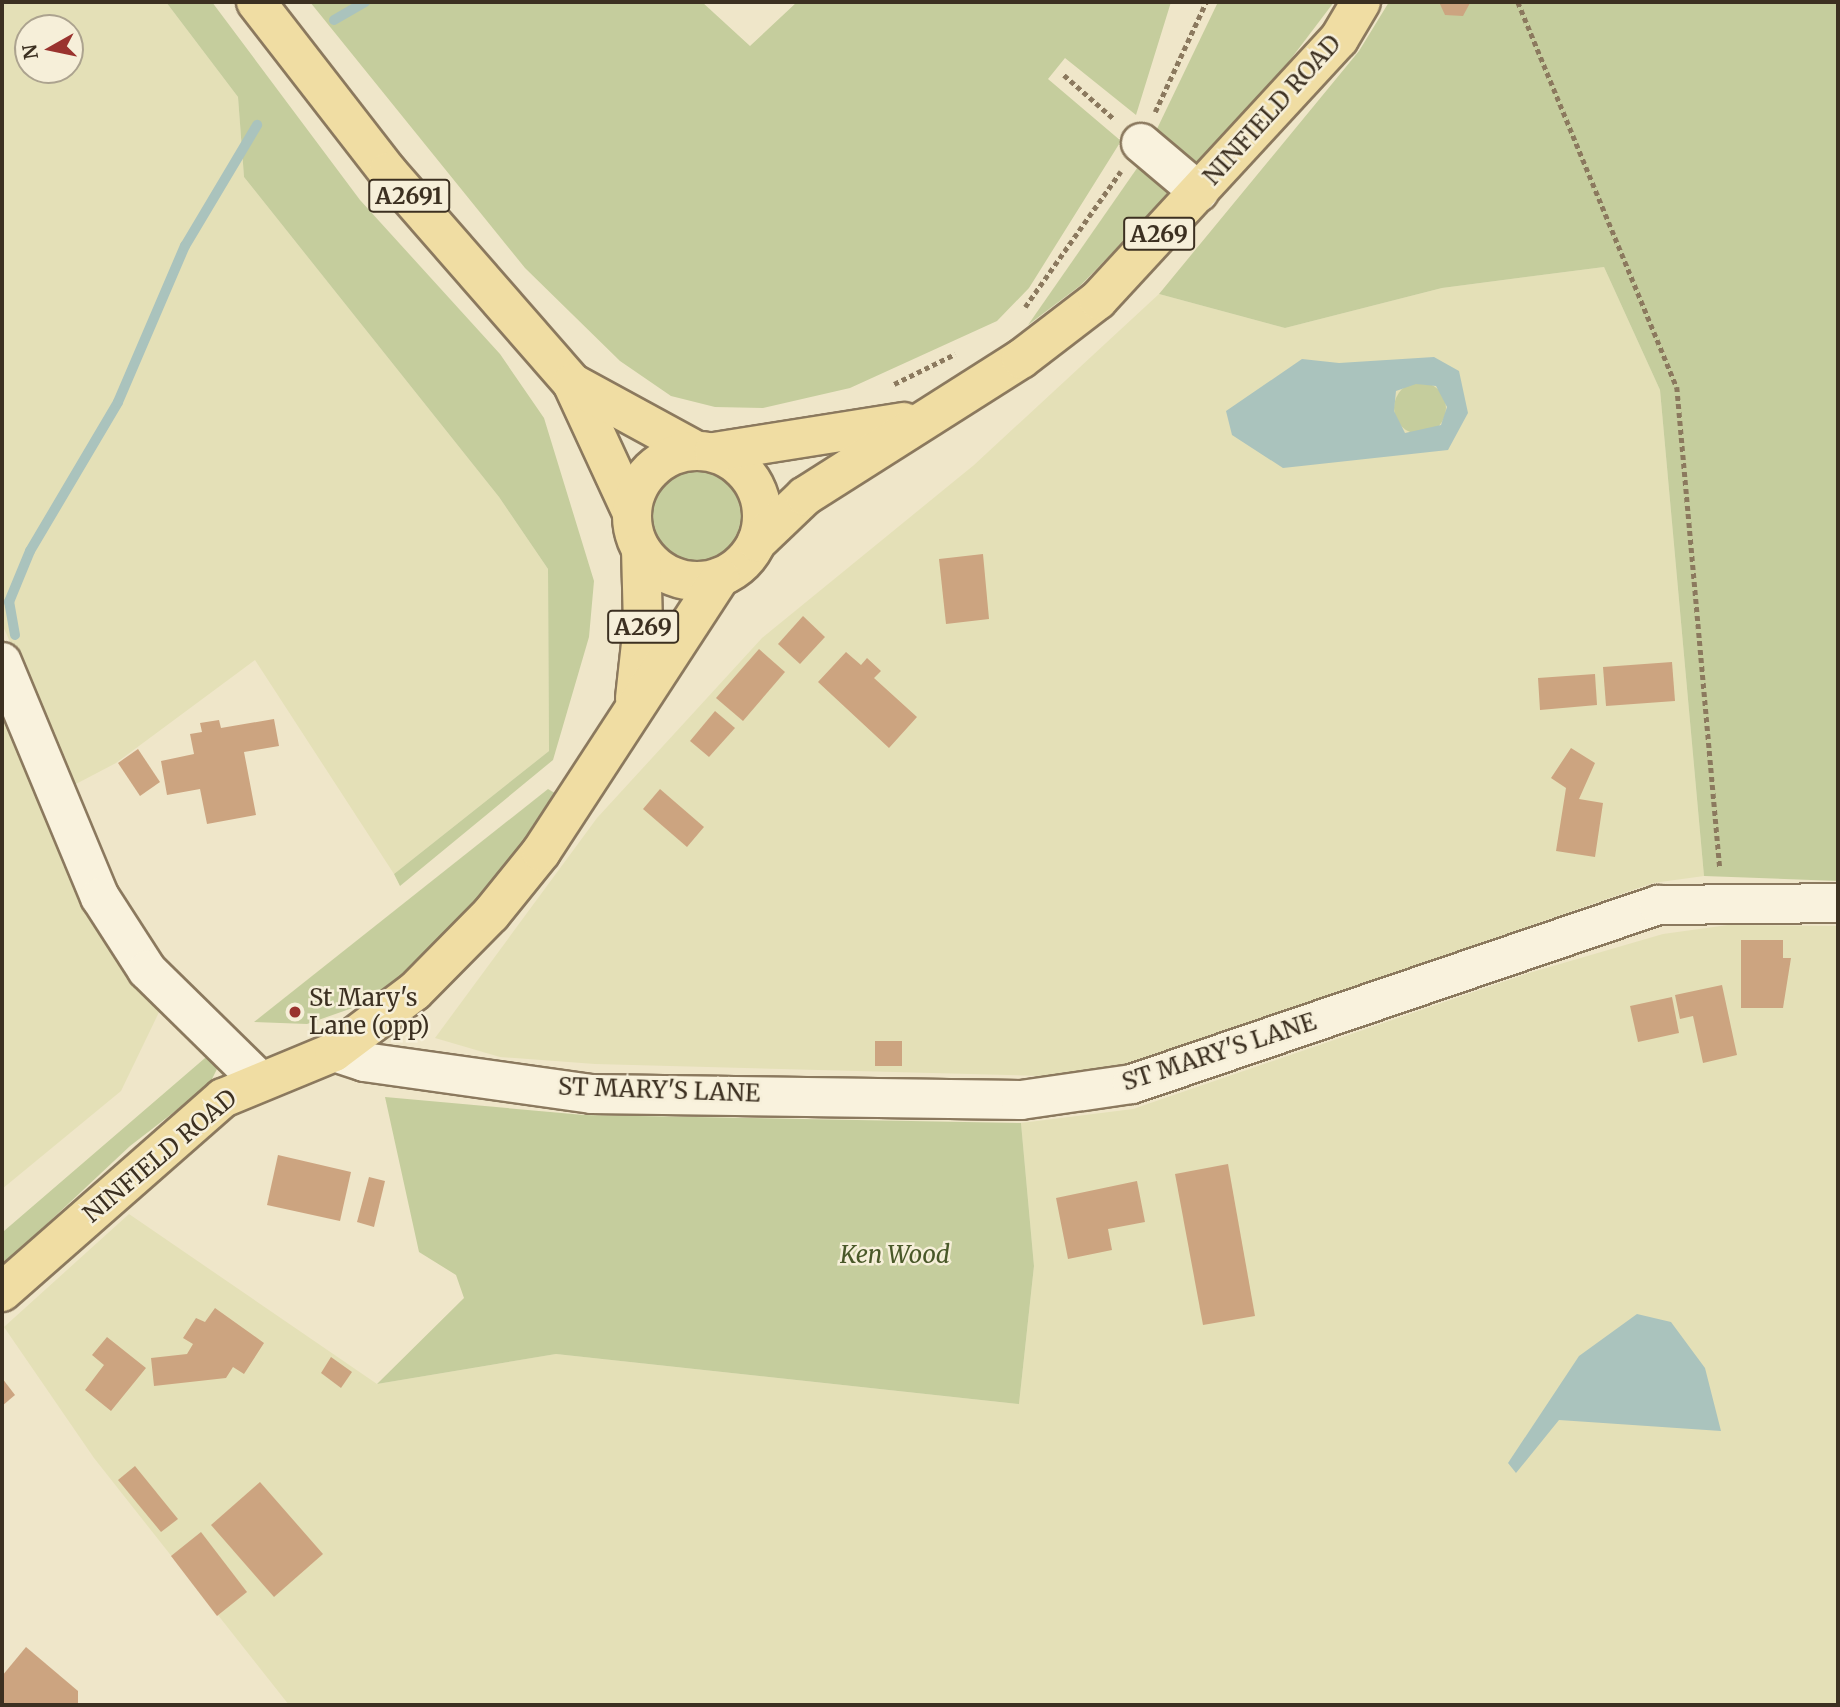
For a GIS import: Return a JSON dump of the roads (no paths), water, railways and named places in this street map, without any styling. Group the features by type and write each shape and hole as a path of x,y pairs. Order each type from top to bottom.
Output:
{"main road":[{"name":"A2691","path":"256,2 388,172 572,383 632,513"},
{"name":"NINFIELD ROAD","path":"757,542 805,496 916,420 1021,359 1097,300 1339,39 1361,2"},
{"name":"A2691","path":"572,383 704,451"},
{"name":"NINFIELD ROAD","path":"704,451 916,420"},
{"path":"704,451 738,466 756,488 762,524 757,542 720,577 670,575 641,550 632,513 635,493 659,463 704,451"},
{"name":"NINFIELD ROAD","path":"634,704 643,625 641,550"},
{"name":"NINFIELD ROAD","path":"2,1292 190,1125 258,1079 334,1052 415,990 491,914 581,794 634,704 720,577"}],"street":[{"path":"1141,143 1199,192"},
{"path":"2,662 100,897 147,970 258,1079"},
{"name":"ST MARY'S LANE","path":"334,1052 364,1062 592,1094 1020,1100 1132,1084 1658,905 1838,903"}],"water":[{"path":"1434,357 1459,371 1468,413 1448,450 1283,468 1232,435 1226,411 1302,359 1339,363","holes":["1416,384 1436,386 1447,407 1441,425 1405,433 1394,411 1396,391"]},
{"path":"1637,1314 1671,1322 1705,1368 1721,1431 1559,1420 1516,1473 1508,1463 1579,1356"}],"waterway":[{"path":"334,20 365,2"},
{"path":"15,635 9,602 30,551 118,402 185,246 257,125"}],"place":[{"name":"St Mary's Lane (opp)","path":"295,1012"}],"park label":[{"name":"Ken Wood","path":"895,1255"}]}
